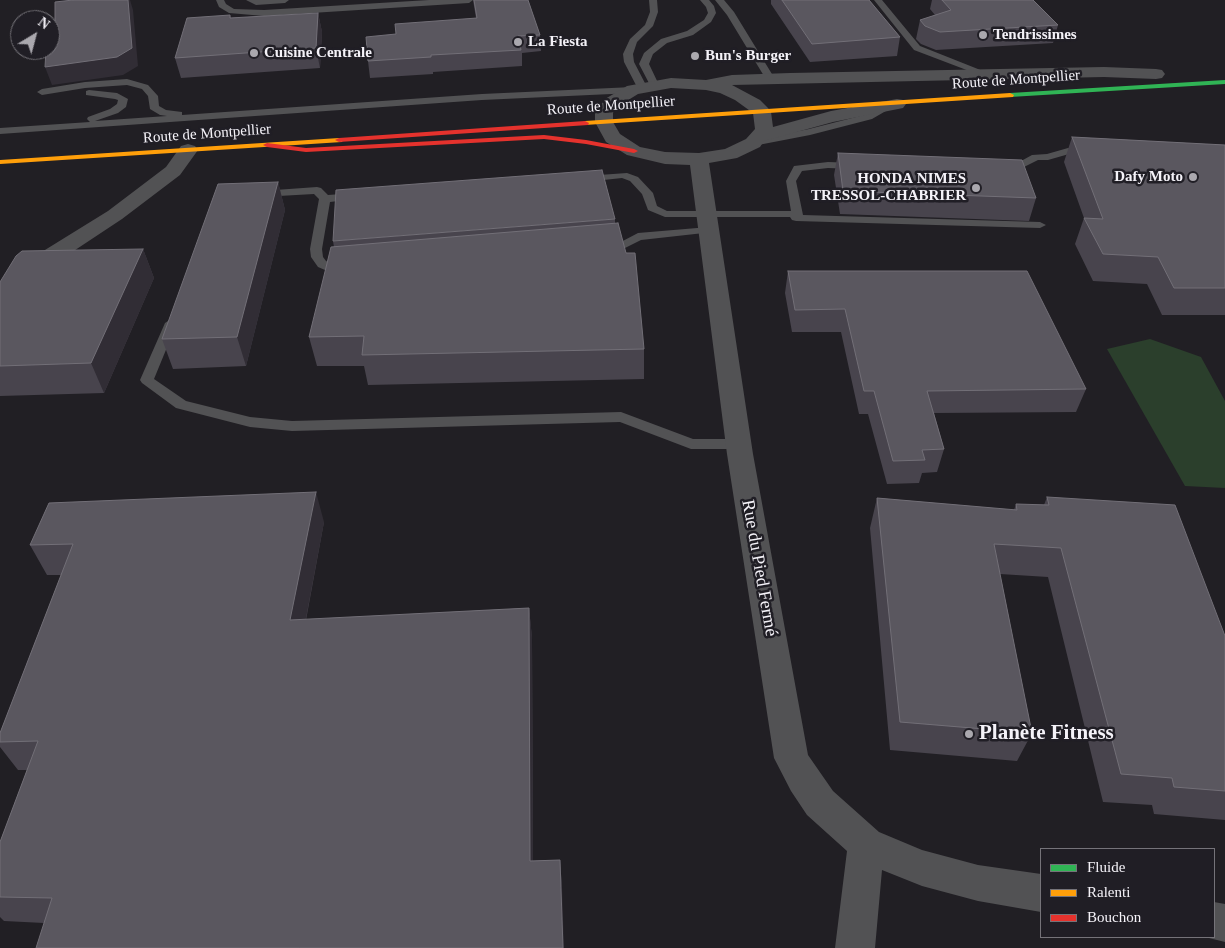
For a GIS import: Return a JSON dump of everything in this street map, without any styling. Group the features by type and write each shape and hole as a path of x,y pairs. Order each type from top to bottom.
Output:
{"main road":[{"name":"Route de Montpellier","path":"904,95 1161,73"},
{"name":"Route de Montpellier","path":"0,162 267,145 766,95 1042,92 1225,82"},
{"path":"267,145 306,150 544,137 586,142 634,151"}],"street":[{"path":"709,91 732,80 766,95 988,75 1104,72 1161,73"},
{"path":"766,95 754,104 724,89 709,91 671,83 642,91 605,110 613,138 634,151 665,158 699,160 730,154 755,140 831,117 887,106 904,95"},
{"path":"755,140 764,129 766,95"},
{"path":"0,299 5,290 40,262 115,215 173,171 188,150"},
{"name":"Rue du Pied Fermé","path":"699,160 739,444 792,758 803,780 820,803 866,844 922,868 978,883 1040,893"},
{"path":"855,948 866,844"}],"lane":[{"path":"220,0 222,6 232,11 264,13 469,0"},
{"path":"250,0 256,2 285,0"},
{"path":"642,91 629,62 628,54 633,41 649,26 654,12 653,0"},
{"path":"642,91 644,64 649,53 664,41 690,33 707,22 712,13 710,6 704,0"},
{"path":"719,0 731,14 766,95"},
{"path":"878,0 917,48 988,75"},
{"path":"46,127 100,117 122,105 122,99 101,93 42,92 127,82 146,88 153,96 154,107 164,113 255,112 482,97 642,91"},
{"path":"0,131 216,117 255,112"},
{"path":"994,169 1014,169 1036,157 1048,157 1068,152 1094,152"},
{"path":"867,166 828,165 798,168 791,181 797,214 796,218 1040,225"},
{"path":"572,180 624,175 634,179 647,193 652,208 665,214 708,222"},
{"path":"251,195 317,190 325,199"},
{"path":"325,199 364,196"},
{"path":"325,199 316,249 317,257 328,268 354,270"},
{"path":"591,248 621,246 638,238 684,231 708,222 797,214"},
{"path":"178,307 147,380 181,405 250,422 292,426 621,418 661,431 691,444 739,444"}],"green space":[{"path":"1150,339 1201,357 1225,401 1225,488 1185,486 1107,349"}],"building":[{"path":"73,0 128,0 132,48 117,57 45,67 45,60 60,60 60,10 55,10 55,2"},
{"path":"474,0 528,0 540,35 518,36 521,50 368,61 366,37 396,34 395,24 477,18"},
{"path":"782,0 869,0 900,37 812,44"},
{"path":"942,0 1033,0 1058,25 940,32 925,26 920,20 951,10"},
{"path":"318,13 316,48 175,58 187,18 230,15 230,18"},
{"path":"1072,137 1225,145 1225,288 1174,288 1158,257 1103,254 1084,218 1103,219"},
{"path":"838,153 1022,160 1036,198 843,191"},
{"path":"602,170 615,219 333,241 336,190"},
{"path":"278,182 237,337 162,339 218,184"},
{"path":"618,223 626,253 635,253 644,349 362,355 364,336 309,337 331,247"},
{"path":"143,249 91,363 0,366 0,282 16,256 22,251"},
{"path":"788,271 1027,271 1086,389 927,391 944,449 922,450 925,460 893,461 874,391 864,391 845,309 795,310"},
{"path":"316,492 290,620 529,608 530,861 560,860 563,948 36,948 52,898 0,897 0,842 38,741 0,742 0,733 73,544 30,545 49,503"},
{"path":"1047,497 1175,505 1225,636 1225,791 1174,787 1172,778 1121,774 1061,548 994,544 1032,733 900,722 877,498 1017,510 1016,504 1049,505"}],"traffic: fast":[{"path":"1010,95 1225,82"}],"traffic: slow":[{"path":"585,123 1010,95"},
{"path":"0,162 339,140"}],"traffic: jam":[{"path":"339,140 585,123"},
{"path":"267,145 306,150 544,137 586,142 634,151"}],"place":[{"name":"Tendrissimes","path":"983,35"},
{"name":"La Fiesta","path":"518,42"},
{"name":"Cuisine Centrale","path":"254,53"},
{"name":"Bun's Burger","path":"695,56"},
{"name":"Dafy Moto","path":"1193,177"},
{"name":"HONDA NIMES TRESSOL-CHABRIER","path":"976,188"},
{"name":"Planète Fitness","path":"969,734"}]}
